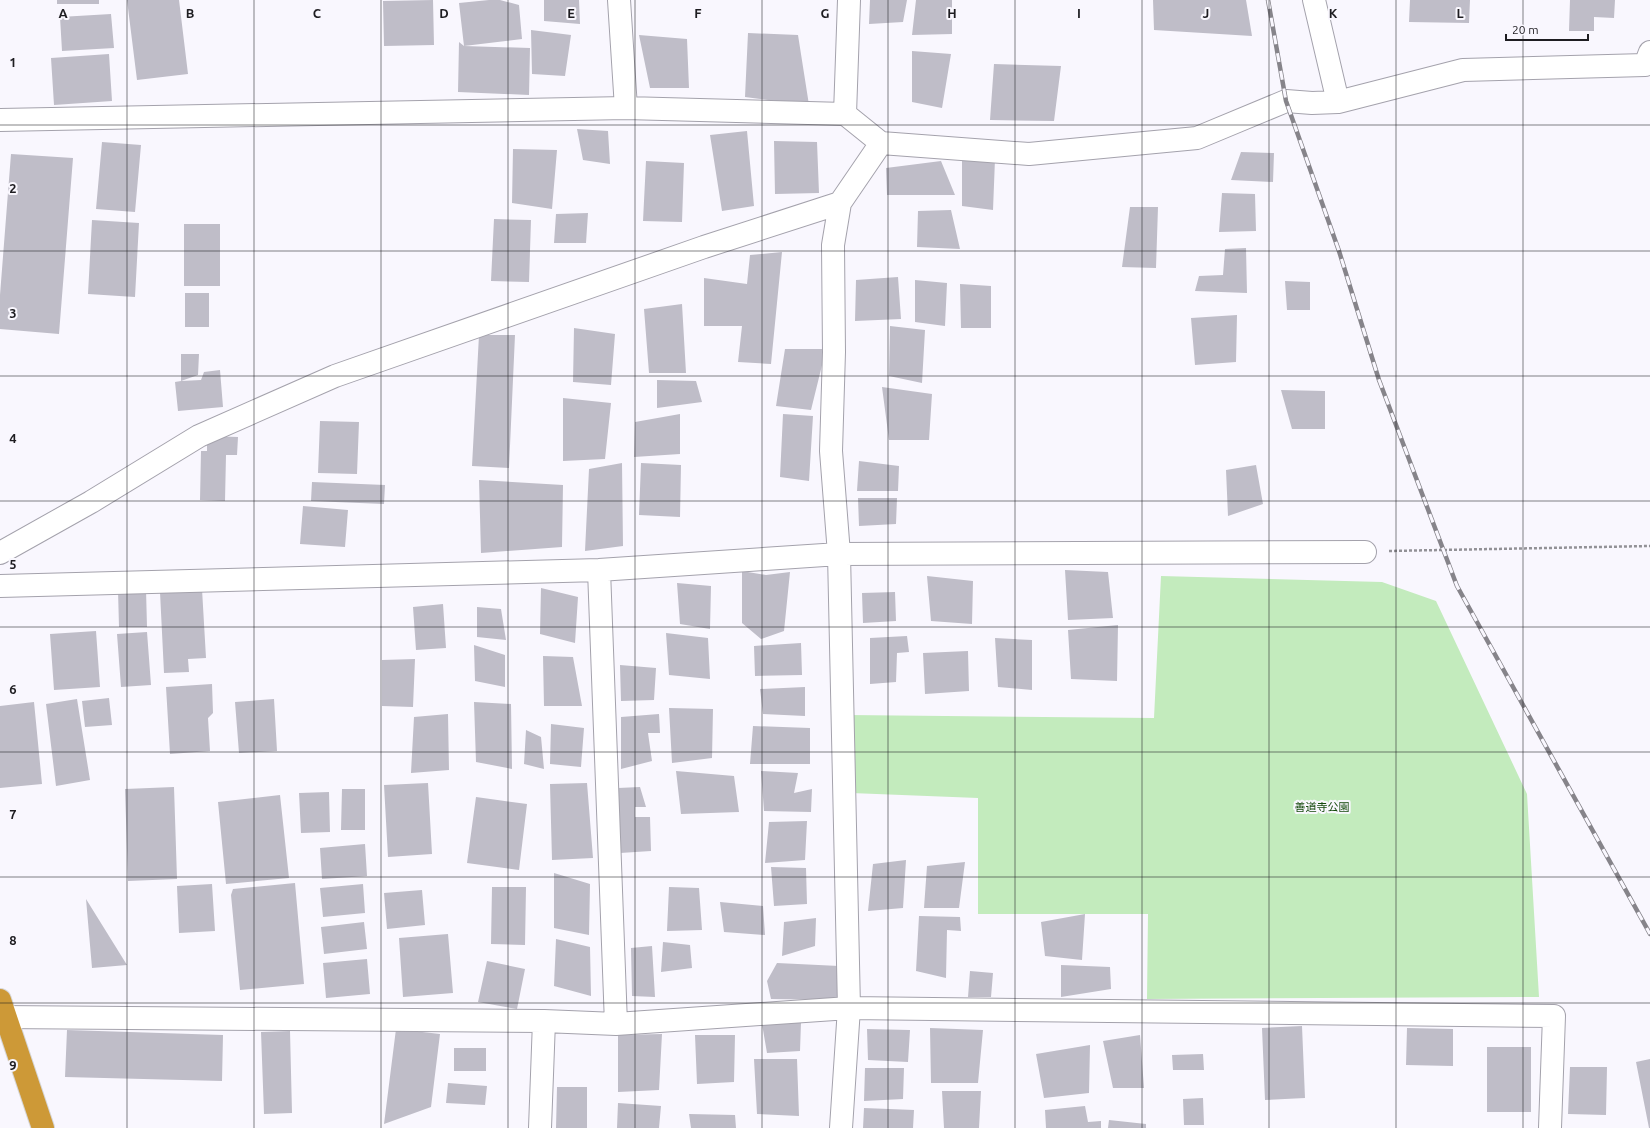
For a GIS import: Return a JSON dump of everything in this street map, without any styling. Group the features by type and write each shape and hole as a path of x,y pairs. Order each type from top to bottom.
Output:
{"highway":[{"path":"2,1011 43,1128"}],"street":[{"path":"619,0 626,108"},
{"path":"845,114 850,0"},
{"path":"1314,0 1338,102"},
{"path":"0,120 626,108 845,114 881,143 1029,154 1197,138 1286,100 1312,103 1338,102 1463,70 1645,65 1650,52"},
{"path":"842,1128 849,1008 839,554 831,451 834,352 833,245 840,203 881,143"},
{"path":"0,553 91,502 199,436 335,376 704,247 840,203"},
{"path":"0,586 600,570 839,554 1365,552"},
{"path":"600,570 616,1024"},
{"path":"2,1011 544,1021 616,1024 849,1008 1554,1016 1550,1128"},
{"path":"540,1128 544,1021"}],"path":[{"path":"1365,552 1650,546"}],"green space":[{"name":"善道寺公園","path":"1161,576 1382,582 1436,601 1527,794 1539,997 1147,999 1148,914 978,914 978,798 851,793 848,715 1154,718"}],"building":[{"path":"57,0 99,0 99,4 57,4"},
{"path":"127,0 179,0 188,74 137,80"},
{"path":"433,0 434,45 384,46 383,1"},
{"path":"500,0 519,5 522,39 464,46 459,3"},
{"path":"544,0 579,0 580,24 544,21"},
{"path":"870,0 907,0 903,22 869,24"},
{"path":"916,0 952,0 952,34 912,35"},
{"path":"1153,0 1246,0 1252,36 1154,30"},
{"path":"1410,0 1470,0 1469,23 1409,22"},
{"path":"1570,0 1615,0 1614,18 1594,17 1594,31 1569,31"},
{"path":"111,14 114,48 62,51 60,17"},
{"path":"531,30 571,35 565,76 532,74"},
{"path":"748,33 798,35 809,105 745,97"},
{"path":"639,35 687,39 689,88 650,88"},
{"path":"459,42 464,46 530,48 529,95 458,92"},
{"path":"912,51 951,54 942,108 912,102"},
{"path":"109,54 112,101 54,105 51,58"},
{"path":"994,64 1061,66 1054,121 990,120"},
{"path":"577,129 608,131 610,164 583,160"},
{"path":"747,131 754,206 722,211 710,135"},
{"path":"774,141 817,142 819,193 775,194"},
{"path":"102,142 141,145 135,212 96,209"},
{"path":"513,149 557,150 552,209 512,203"},
{"path":"1241,152 1274,153 1273,182 1231,180"},
{"path":"11,154 73,158 59,334 0,329 0,295"},
{"path":"995,159 993,210 962,206 962,160"},
{"path":"646,161 684,163 682,222 643,221"},
{"path":"941,161 955,195 887,195 886,168"},
{"path":"1222,193 1255,194 1256,231 1219,232"},
{"path":"1130,207 1158,207 1156,268 1122,267"},
{"path":"951,210 960,249 917,247 918,211"},
{"path":"588,213 586,243 554,243 556,214"},
{"path":"494,219 531,220 529,282 491,281"},
{"path":"92,220 139,223 135,297 88,294"},
{"path":"184,224 220,224 220,286 184,286"},
{"path":"1246,248 1247,293 1195,291 1199,276 1223,275 1225,249"},
{"path":"782,252 771,364 738,362 742,326 704,326 704,278 747,284 750,255"},
{"path":"898,277 901,319 855,321 856,280"},
{"path":"915,280 947,283 945,326 915,322"},
{"path":"1285,281 1310,282 1310,310 1287,310"},
{"path":"960,284 991,286 991,328 961,328"},
{"path":"185,293 209,293 209,327 185,327"},
{"path":"682,304 686,373 649,373 644,309"},
{"path":"1237,315 1236,362 1195,365 1191,318"},
{"path":"890,326 925,330 922,383 889,376"},
{"path":"574,328 615,334 611,385 573,382"},
{"path":"479,335 515,335 509,468 472,466"},
{"path":"785,349 826,349 811,410 776,406"},
{"path":"181,354 199,354 198,375 181,381"},
{"path":"220,370 223,407 178,411 175,382 201,380 204,372"},
{"path":"657,380 696,381 702,402 657,408"},
{"path":"882,387 932,394 929,440 889,440"},
{"path":"1281,390 1325,391 1325,429 1292,429"},
{"path":"563,398 611,403 605,459 563,461"},
{"path":"680,414 680,454 634,457 635,422"},
{"path":"783,414 813,416 809,481 780,477"},
{"path":"320,421 359,422 357,474 318,473"},
{"path":"207,436 238,437 237,455 226,455 225,501 200,500 201,451 207,451"},
{"path":"859,461 899,466 898,491 857,491"},
{"path":"622,463 623,546 585,551 589,469"},
{"path":"641,463 681,465 680,517 639,515"},
{"path":"1256,465 1263,504 1228,516 1226,470"},
{"path":"479,480 563,485 562,547 481,553"},
{"path":"312,482 385,485 384,504 311,501"},
{"path":"858,498 897,498 896,524 859,526"},
{"path":"303,506 348,510 345,547 300,544"},
{"path":"1065,570 1108,572 1113,618 1068,620"},
{"path":"742,571 766,575 790,572 784,631 761,639 742,623"},
{"path":"927,576 973,581 972,624 931,621"},
{"path":"677,583 711,586 710,629 680,624"},
{"path":"541,588 578,597 575,643 540,634"},
{"path":"146,589 147,627 119,627 118,590"},
{"path":"202,589 206,658 188,659 189,672 164,673 160,592"},
{"path":"895,592 896,621 863,623 862,593"},
{"path":"443,604 446,648 416,650 413,607"},
{"path":"477,607 501,609 506,640 477,637"},
{"path":"1118,625 1117,681 1071,679 1068,630"},
{"path":"96,631 100,687 54,690 50,634"},
{"path":"147,632 151,685 121,687 117,634"},
{"path":"666,633 708,638 710,679 669,675"},
{"path":"907,636 909,652 897,653 896,682 870,684 870,638"},
{"path":"995,638 1032,640 1032,690 998,687"},
{"path":"801,643 802,675 755,676 754,646"},
{"path":"474,645 505,655 505,687 475,681"},
{"path":"968,651 969,691 925,694 923,653"},
{"path":"543,656 573,657 582,706 544,706"},
{"path":"415,659 413,707 382,706 382,660"},
{"path":"620,665 656,668 654,700 621,701"},
{"path":"212,684 213,713 208,718 210,751 170,754 166,687"},
{"path":"805,687 805,716 763,714 760,689"},
{"path":"109,698 112,725 85,727 82,701"},
{"path":"77,699 90,780 56,786 46,704"},
{"path":"274,699 277,751 239,753 235,702"},
{"path":"34,702 42,784 0,788 0,706"},
{"path":"474,702 511,704 512,769 476,762"},
{"path":"669,708 713,709 712,758 672,763"},
{"path":"448,714 449,770 411,773 414,717"},
{"path":"659,714 660,733 648,733 652,761 621,769 621,717"},
{"path":"551,724 584,728 581,767 550,764"},
{"path":"753,726 810,728 810,764 750,764"},
{"path":"526,730 541,737 544,769 524,764"},
{"path":"676,771 734,776 739,812 681,814"},
{"path":"761,771 798,773 794,793 812,789 811,812 764,811"},
{"path":"428,783 432,854 388,857 384,785"},
{"path":"587,783 593,858 552,860 550,784"},
{"path":"174,787 177,879 128,881 125,789"},
{"path":"640,787 646,807 635,807 635,817 650,817 651,851 620,853 618,788"},
{"path":"342,789 365,789 365,830 341,830"},
{"path":"329,792 330,832 301,833 299,793"},
{"path":"280,795 289,878 226,884 218,802"},
{"path":"476,797 527,804 519,870 467,863"},
{"path":"807,821 805,860 765,863 769,822"},
{"path":"365,844 367,876 322,879 320,848"},
{"path":"906,860 903,908 868,911 873,864"},
{"path":"965,862 959,908 924,908 927,866"},
{"path":"771,867 806,868 807,904 774,906"},
{"path":"554,873 590,884 589,935 554,928"},
{"path":"295,883 304,984 240,990 231,895 233,889"},
{"path":"212,884 215,931 179,933 177,886"},
{"path":"363,884 365,913 323,917 320,888"},
{"path":"492,887 526,887 525,945 491,944"},
{"path":"669,887 699,888 702,930 667,931"},
{"path":"422,890 425,925 387,929 384,893"},
{"path":"86,899 127,965 92,968"},
{"path":"720,902 763,906 765,935 724,932"},
{"path":"1085,914 1082,960 1045,956 1041,922"},
{"path":"919,916 960,917 961,931 947,930 946,978 916,971"},
{"path":"816,918 815,946 782,956 784,922"},
{"path":"364,922 367,949 324,954 321,927"},
{"path":"448,934 453,993 403,997 399,938"},
{"path":"556,939 590,947 591,996 554,986"},
{"path":"663,942 690,945 692,968 661,972"},
{"path":"652,946 655,997 632,996 631,948"},
{"path":"367,959 370,994 326,998 323,963"},
{"path":"487,961 525,969 517,1009 478,1002"},
{"path":"777,963 839,966 841,1000 771,999 767,981"},
{"path":"1061,965 1110,967 1111,989 1061,997"},
{"path":"970,971 993,973 991,997 968,997"},
{"path":"801,1022 800,1051 767,1053 762,1024"},
{"path":"1302,1026 1305,1098 1265,1100 1262,1028"},
{"path":"930,1028 983,1030 978,1083 931,1083"},
{"path":"1407,1028 1453,1029 1453,1066 1406,1065"},
{"path":"396,1029 440,1034 431,1107 384,1124"},
{"path":"867,1029 910,1030 908,1062 868,1060"},
{"path":"67,1030 223,1035 222,1081 65,1077"},
{"path":"290,1031 292,1113 264,1114 261,1032"},
{"path":"662,1034 659,1090 618,1092 618,1035"},
{"path":"695,1035 735,1035 734,1082 697,1084"},
{"path":"1140,1035 1144,1088 1113,1088 1103,1041"},
{"path":"1090,1045 1089,1093 1044,1098 1036,1054"},
{"path":"1487,1047 1531,1047 1531,1112 1487,1112"},
{"path":"454,1048 486,1048 486,1071 454,1071"},
{"path":"1203,1054 1204,1070 1173,1070 1172,1055"},
{"path":"754,1059 797,1059 799,1116 757,1114"},
{"path":"1650,1059 1650,1128 1649,1128 1636,1062"},
{"path":"1570,1067 1607,1067 1606,1115 1568,1114"},
{"path":"865,1068 904,1068 903,1099 864,1101"},
{"path":"448,1083 487,1086 485,1105 446,1103"},
{"path":"557,1087 587,1087 587,1128 556,1128"},
{"path":"942,1091 981,1091 979,1128 944,1128"},
{"path":"1203,1098 1204,1125 1184,1125 1183,1099"},
{"path":"618,1103 661,1106 659,1128 617,1128"},
{"path":"1085,1106 1088,1122 1101,1121 1101,1128 1046,1128 1045,1110"},
{"path":"864,1108 914,1110 913,1128 863,1128"},
{"path":"689,1114 735,1115 736,1128 691,1128"},
{"path":"1109,1120 1146,1124 1146,1128 1108,1128"}],"railway":[{"path":"1268,0 1286,101 1339,251 1379,380 1457,586 1650,934"}]}
